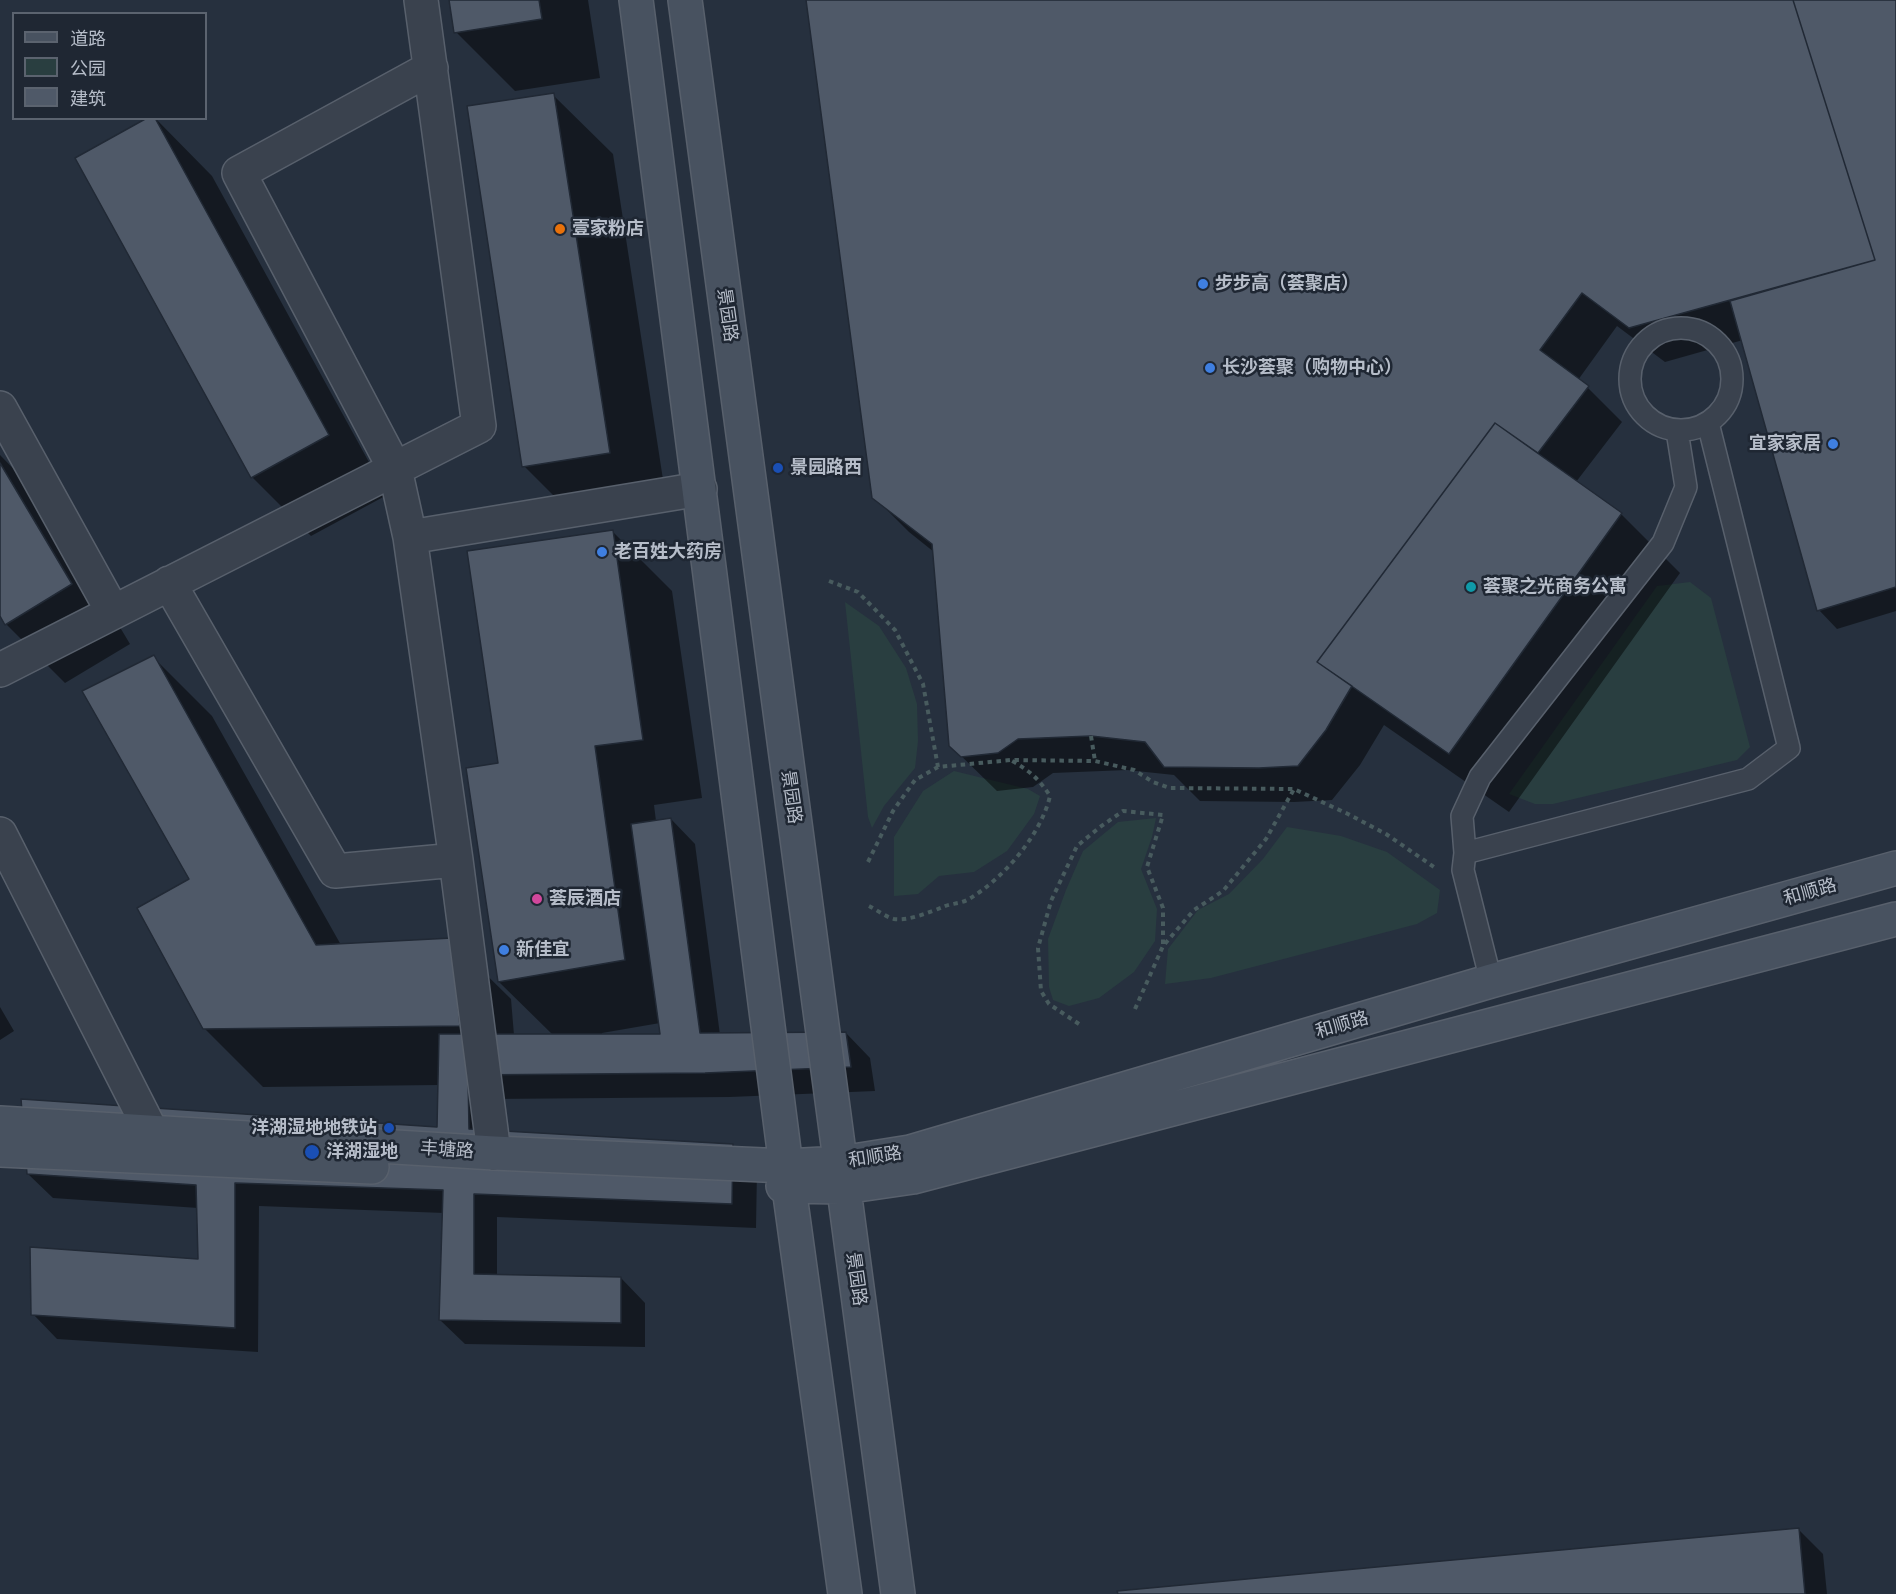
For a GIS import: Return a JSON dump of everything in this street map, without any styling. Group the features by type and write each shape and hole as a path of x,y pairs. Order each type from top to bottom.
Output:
{"main road":[{"path":"636,0 788,1176 845,1594"},
{"name":"景园路","path":"685,0 898,1594"},
{"name":"和顺路","path":"842,1175 910,1152 1491,981 1896,868"},
{"name":"和顺路","path":"788,1176 913,1177 1896,919"},
{"name":"丰塘路","path":"0,1123 494,1153 788,1176"},
{"path":"0,1150 788,1176"}],"street":[{"path":"0,669 480,426 421,0"},
{"path":"431,68 239,173 395,469 410,537 456,860 494,1153"},
{"path":"0,408 113,612"},
{"path":"410,537 700,489"},
{"path":"168,584 335,871 456,860"},
{"path":"0,834 151,1131"}],"lane":[{"path":"1682,328 1698,331 1712,339 1723,351 1730,366 1732,382 1728,398 1720,412 1708,423 1693,430 1677,431 1660,426 1645,416 1635,402 1629,385 1631,368 1637,352 1649,339 1664,330 1682,328"},
{"path":"1465,853 1748,779 1790,748 1708,423"},
{"path":"1491,981 1463,870 1465,853 1462,816 1480,777 1663,543 1686,486 1677,431"}],"path":[{"path":"830,581 858,592 895,630 923,684 938,767"},
{"path":"1091,736 1095,761"},
{"path":"869,906 894,919 924,915 946,905 967,900 1000,877 1031,837 1047,808 1050,796 1043,784 1029,770 1011,760"},
{"path":"868,862 893,811 915,780 938,767 1011,760 1095,761 1134,770 1153,782 1170,788 1294,789 1386,834 1432,863 1438,871"},
{"path":"1135,1009 1163,946 1194,909 1224,891 1266,839 1294,789"},
{"path":"1079,1024 1048,1004 1041,991 1038,948 1051,901 1077,846 1123,811 1162,815 1147,867 1163,908 1163,946"}],"green space":[{"path":"1690,582 1711,598 1750,747 1737,760 1553,804 1535,804 1509,794 1657,586"},
{"path":"845,602 879,626 906,668 917,704 918,741 915,768 884,806 872,828 868,817"},
{"path":"954,771 1028,789 1040,796 1034,814 1007,851 974,872 939,876 918,894 894,896 894,837 923,791"},
{"path":"1156,818 1141,869 1157,909 1155,941 1134,972 1099,998 1069,1006 1053,1000 1049,987 1048,939 1083,851 1118,822"},
{"path":"1287,827 1341,836 1387,852 1440,890 1437,913 1417,924 1211,978 1165,984 1168,949 1198,910 1229,894 1263,859"}],"building":[{"path":"449,0 539,0 542,19 454,33"},
{"name":"长沙荟聚（购物中心）","path":"806,0 1793,0 1875,260 1629,328 1582,293 1540,350 1589,386 1538,453 1495,423 1317,662 1352,686 1326,730 1298,766 1164,767 1145,742 1091,736 1018,739 998,753 961,757 949,746 932,544 872,498"},
{"name":"宜家家居","path":"1793,0 1896,0 1896,587 1817,611 1730,301 1875,260"},
{"path":"554,93 610,453 522,467 467,106"},
{"path":"143,120 156,120 329,435 251,478 75,158"},
{"name":"荟聚之光商务公寓","path":"1495,423 1622,513 1449,754 1317,662"},
{"path":"0,463 72,584 5,625 0,616"},
{"path":"613,530 643,740 595,746 625,960 498,982 466,768 498,763 467,551"},
{"path":"154,655 316,945 452,938 460,1026 203,1029 137,908 189,879 82,691"},
{"path":"671,818 700,1033 846,1032 851,1067 705,1073 468,1075 469,1129 733,1144 732,1204 474,1194 474,1274 621,1277 621,1323 439,1320 443,1190 235,1183 235,1328 31,1315 30,1247 198,1259 196,1185 27,1174 21,1099 437,1127 439,1034 660,1034 631,824"},
{"path":"1799,1528 1805,1594 1118,1594 1117,1591"}],"place":[{"name":"壹家粉店","path":"560,229"},
{"name":"步步高（荟聚店）","path":"1203,284"},
{"name":"长沙荟聚（购物中心）","path":"1210,368"},
{"name":"宜家家居","path":"1833,444"},
{"name":"景园路西","path":"778,468"},
{"name":"老百姓大药房","path":"602,552"},
{"name":"荟聚之光商务公寓","path":"1471,587"},
{"name":"荟辰酒店","path":"537,899"},
{"name":"新佳宜","path":"504,950"},
{"name":"洋湖湿地地铁站","path":"389,1128"},
{"name":"洋湖湿地","path":"312,1152"}]}
